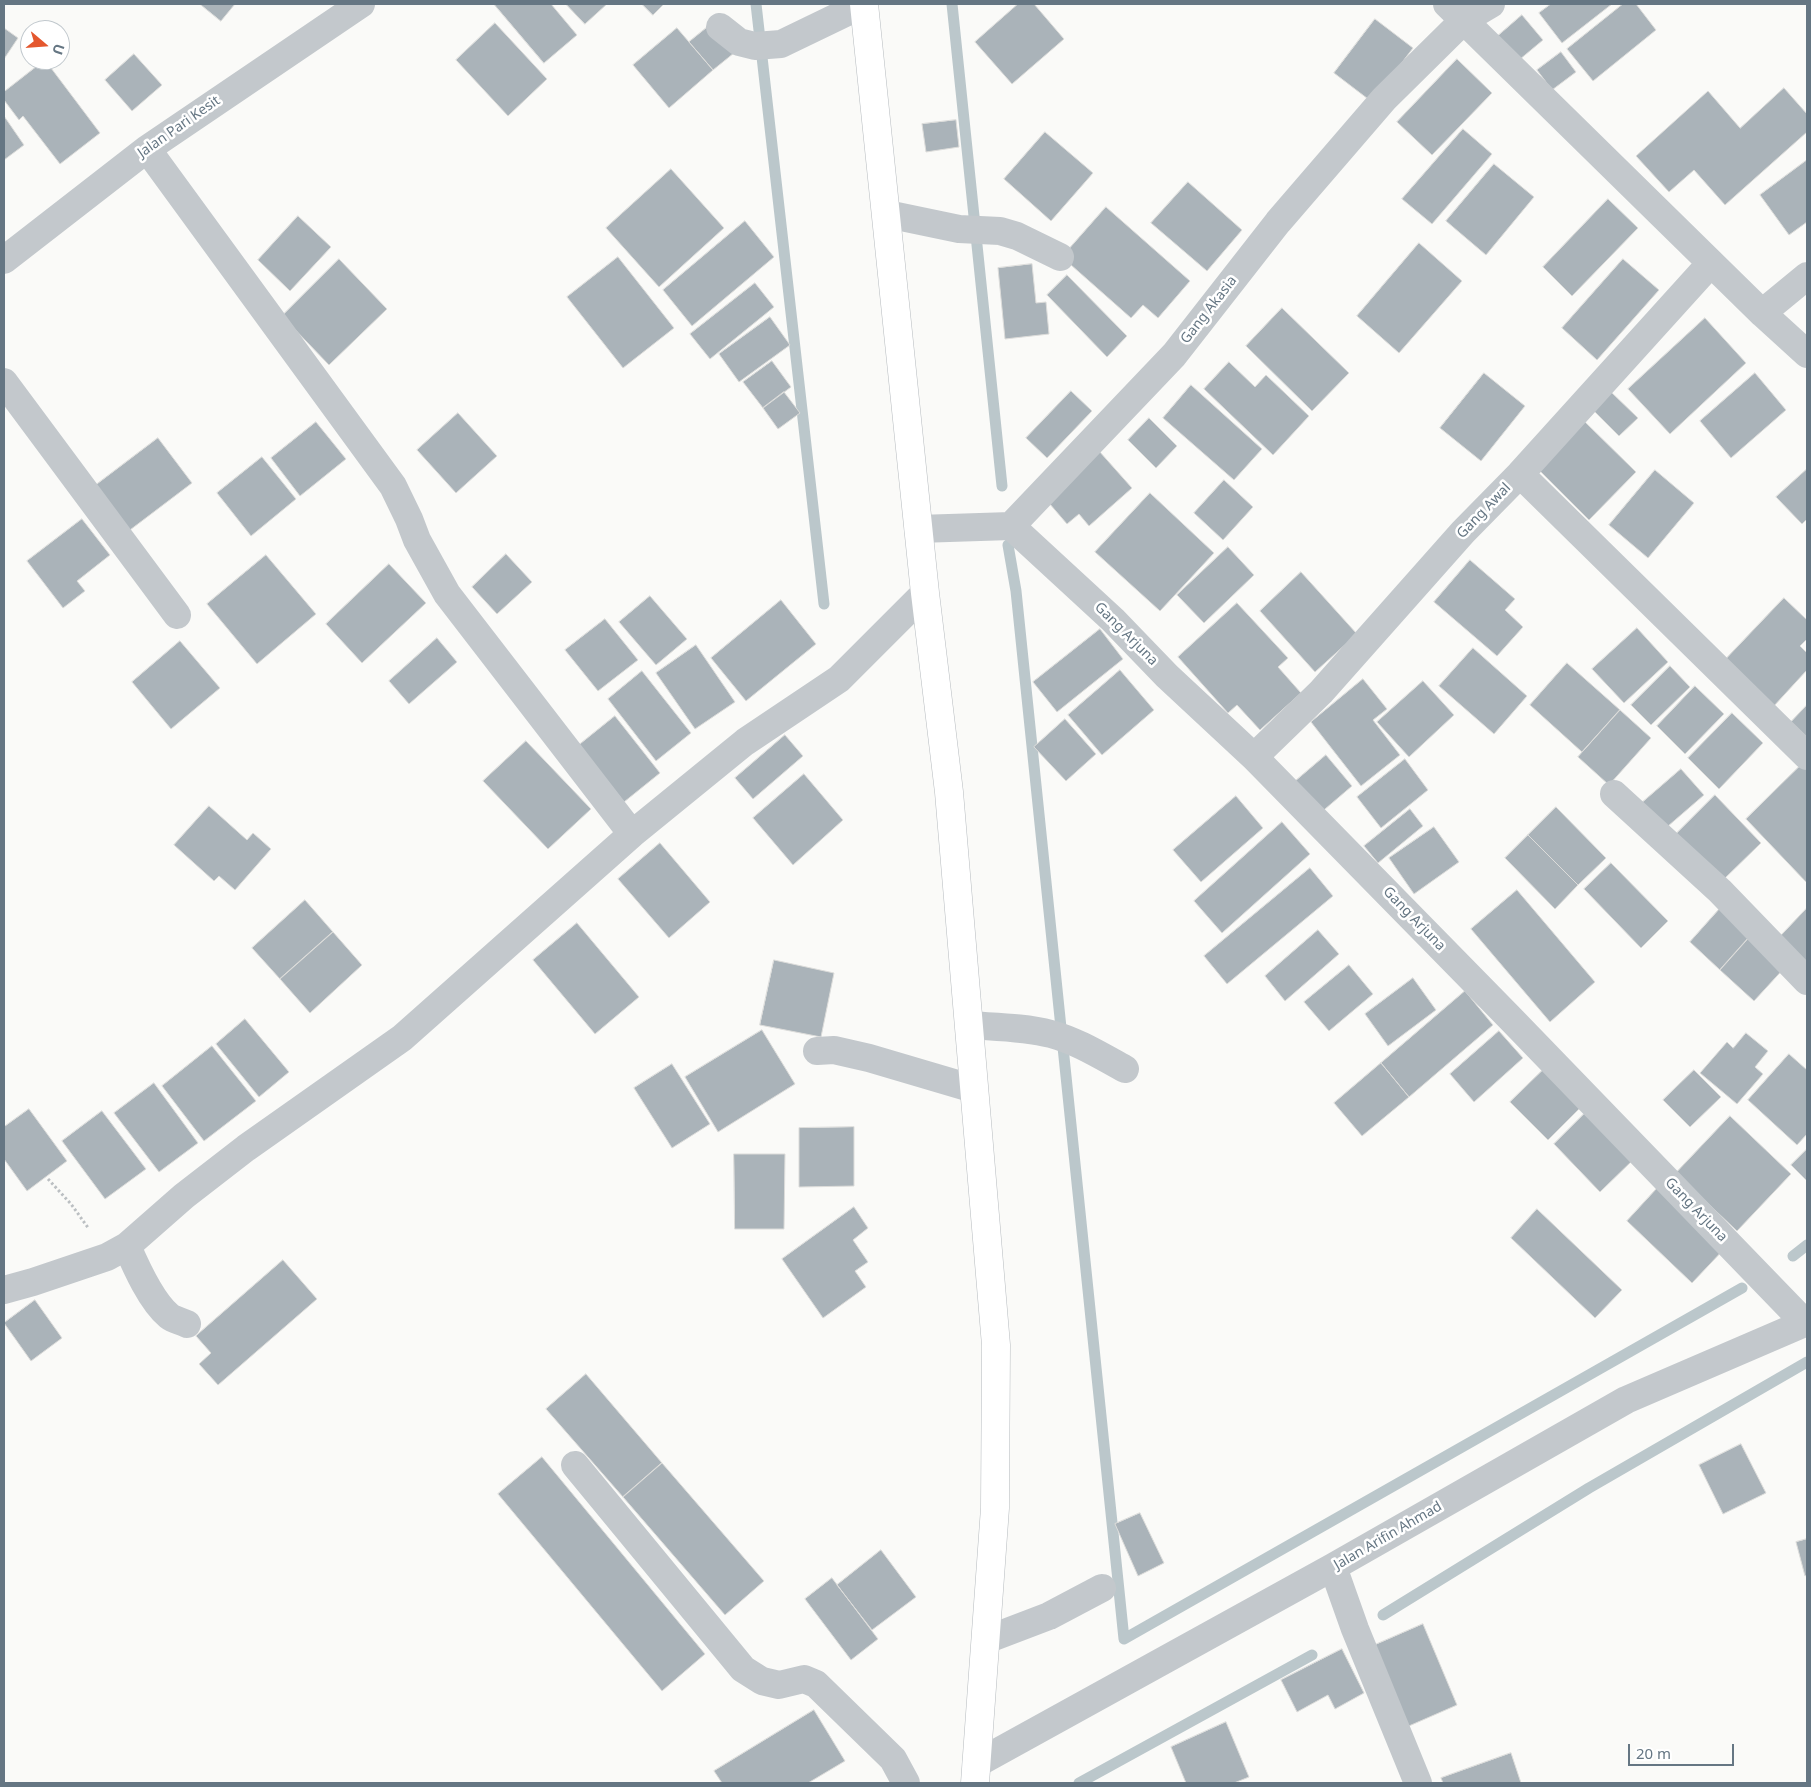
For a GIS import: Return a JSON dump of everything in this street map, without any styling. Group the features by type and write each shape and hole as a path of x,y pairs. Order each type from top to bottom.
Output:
{"main road":[{"path":"864,4 918,529 949,792 996,1345 995,1508 976,1774"}],"street":[{"name":"Jalan Pari Kesit","path":"4,260 147,148 361,4"},
{"path":"720,27 739,42 768,45 864,4"},
{"name":"Gang Akasia","path":"1012,526 1174,355 1278,222 1456,12 1491,4"},
{"path":"1456,12 1711,264 1807,354"},
{"path":"147,148 392,486 409,519 417,540 447,594 632,834"},
{"path":"886,214 959,229 1000,231 1016,236 1060,257"},
{"name":"Gang Awal","path":"1254,757 1320,692 1463,532 1520,474 1711,264"},
{"path":"1762,313 1807,276"},
{"path":"4,382 177,615"},
{"path":"1520,474 1807,756"},
{"path":"918,529 1012,526"},
{"name":"Gang Arjuna","path":"1012,526 1113,620 1167,676 1254,757 1512,1019 1806,1323"},
{"path":"4,1290 33,1282 117,1251 246,1148 402,1038 632,834 745,742 839,680 925,593"},
{"path":"1614,794 1720,891 1807,981"},
{"path":"969,1025 1021,1029 1051,1035 1080,1045 1125,1068"},
{"path":"817,1051 834,1050 869,1058 974,1089"},
{"path":"117,1251 139,1273 161,1308 171,1317 187,1324"},
{"name":"Jalan Arifin Ahmad","path":"976,1774 1626,1400 1806,1323"},
{"path":"575,1465 743,1669 762,1680 779,1686 804,1679 816,1684 893,1759 906,1783"},
{"path":"1333,1567 1418,1783"},
{"path":"986,1640 1049,1616 1102,1588"}],"path":[{"path":"48,1179 117,1251"}],"building":[{"path":"200,4 235,4 221,21"},
{"path":"494,4 551,4 577,35 544,63"},
{"path":"566,4 607,4 585,24"},
{"path":"642,4 664,4 653,15"},
{"path":"1018,4 1034,4 1064,39 1012,84 975,42"},
{"path":"1551,4 1612,4 1562,43 1539,13"},
{"path":"1623,4 1636,4 1656,30 1593,81 1567,49"},
{"path":"1522,15 1543,40 1513,65 1492,41"},
{"path":"1375,19 1413,48 1372,102 1334,73"},
{"path":"495,23 547,79 508,116 456,60"},
{"path":"710,25 734,53 713,70 689,42"},
{"path":"4,28 18,38 4,59"},
{"path":"677,28 713,70 669,108 633,65"},
{"path":"1561,52 1576,72 1552,90 1537,70"},
{"path":"134,54 162,85 132,111 105,80"},
{"path":"1457,59 1492,93 1432,155 1397,122"},
{"path":"32,70 53,70 100,133 60,164 23,116 19,120 4,100 4,92"},
{"path":"1784,88 1807,114 1807,132 1725,205 1694,170 1669,192 1636,156 1708,91 1740,128"},
{"path":"4,116 24,145 4,160"},
{"path":"956,120 959,147 926,152 922,124"},
{"path":"1463,129 1492,154 1432,224 1402,199"},
{"path":"1045,132 1093,173 1051,221 1004,179"},
{"path":"1807,160 1807,222 1789,235 1760,195"},
{"path":"1494,164 1534,197 1486,255 1446,221"},
{"path":"671,169 724,228 659,287 606,228"},
{"path":"1188,182 1242,230 1207,271 1151,223"},
{"path":"1608,199 1638,228 1572,296 1543,267"},
{"path":"1106,207 1190,281 1158,318 1143,305 1131,318 1062,257"},
{"path":"298,216 331,247 290,291 258,260"},
{"path":"745,221 774,257 692,326 663,290"},
{"path":"1419,243 1462,281 1399,353 1357,316"},
{"path":"618,257 674,328 623,368 567,297"},
{"path":"339,259 387,309 329,365 282,316"},
{"path":"1623,259 1659,290 1597,360 1562,328"},
{"path":"1032,264 1036,303 1046,302 1049,334 1005,339 998,268"},
{"path":"1067,275 1127,336 1107,357 1047,295"},
{"path":"755,283 774,307 710,359 690,334"},
{"path":"1282,308 1349,373 1312,411 1246,346"},
{"path":"770,317 790,345 739,382 719,354"},
{"path":"1705,318 1746,363 1670,434 1628,389"},
{"path":"772,361 791,387 763,408 743,382"},
{"path":"1229,362 1255,387 1266,375 1309,416 1273,455 1204,389"},
{"path":"1484,373 1525,406 1481,461 1440,428"},
{"path":"1755,373 1786,410 1731,458 1700,421"},
{"path":"1191,385 1262,449 1234,480 1163,418"},
{"path":"1609,390 1638,418 1619,436 1592,409"},
{"path":"1071,391 1092,411 1047,458 1026,438"},
{"path":"784,392 800,413 778,429 763,408"},
{"path":"458,413 497,456 456,493 417,450"},
{"path":"1149,418 1177,446 1156,468 1128,440"},
{"path":"1582,419 1636,472 1589,520 1536,467"},
{"path":"316,422 346,459 300,496 271,458"},
{"path":"158,438 192,483 126,533 92,488"},
{"path":"1099,451 1132,488 1089,526 1079,514 1067,524 1049,503"},
{"path":"262,457 296,499 251,536 217,493"},
{"path":"1807,469 1807,519 1802,524 1776,497"},
{"path":"1655,470 1694,503 1648,558 1609,525"},
{"path":"1224,480 1253,507 1223,540 1194,513"},
{"path":"1150,493 1214,553 1160,611 1095,552"},
{"path":"82,519 110,555 77,581 85,591 63,608 27,561"},
{"path":"1228,547 1254,575 1204,623 1177,595"},
{"path":"506,554 532,582 497,614 472,587"},
{"path":"266,555 316,614 257,664 207,604"},
{"path":"1470,560 1515,599 1505,610 1523,627 1497,656 1434,602"},
{"path":"389,564 426,603 362,663 326,624"},
{"path":"1301,572 1357,634 1315,672 1260,611"},
{"path":"650,596 687,639 656,665 619,622"},
{"path":"1784,598 1807,620 1807,639 1800,646 1807,653 1807,670 1773,707 1725,660"},
{"path":"781,600 816,644 746,701 711,658"},
{"path":"1237,603 1288,658 1278,667 1301,693 1260,730 1237,705 1228,713 1178,657"},
{"path":"605,619 638,660 598,691 565,650"},
{"path":"1637,628 1668,662 1624,703 1592,669"},
{"path":"1100,629 1123,659 1057,712 1033,682"},
{"path":"437,638 457,662 409,704 389,681"},
{"path":"180,641 220,688 171,729 132,682"},
{"path":"696,645 735,702 695,729 656,673"},
{"path":"1473,648 1527,696 1494,734 1439,686"},
{"path":"1567,663 1620,710 1582,752 1530,705"},
{"path":"1670,666 1690,687 1651,725 1631,705"},
{"path":"1120,670 1154,710 1102,755 1068,715"},
{"path":"642,671 691,733 656,761 608,699"},
{"path":"1363,679 1387,709 1373,720 1400,755 1361,786 1311,722"},
{"path":"1423,681 1454,715 1409,757 1377,722"},
{"path":"1695,686 1724,714 1685,754 1657,726"},
{"path":"1807,705 1807,737 1791,722"},
{"path":"1620,710 1651,738 1609,785 1578,757"},
{"path":"1732,713 1763,743 1719,789 1688,758"},
{"path":"615,716 660,773 624,802 579,745"},
{"path":"1065,719 1096,754 1066,781 1034,747"},
{"path":"785,735 803,756 753,799 735,778"},
{"path":"526,741 591,809 548,849 483,781"},
{"path":"1326,755 1352,786 1318,815 1292,784"},
{"path":"1405,759 1428,790 1381,828 1357,797"},
{"path":"1806,760 1807,762 1807,883 1746,819"},
{"path":"1681,769 1704,795 1660,833 1637,807"},
{"path":"804,774 843,820 793,865 753,818"},
{"path":"1715,795 1761,843 1721,882 1675,835"},
{"path":"1236,796 1263,828 1201,882 1173,850"},
{"path":"209,806 247,840 253,833 271,849 235,890 219,876 214,881 174,845"},
{"path":"1556,807 1606,858 1578,885 1528,835"},
{"path":"1410,809 1423,826 1378,863 1364,846"},
{"path":"1282,822 1310,854 1222,933 1194,901"},
{"path":"1434,827 1459,862 1414,894 1389,858"},
{"path":"1528,835 1578,885 1555,909 1505,858"},
{"path":"660,843 710,902 669,938 618,879"},
{"path":"1611,863 1668,921 1641,948 1584,889"},
{"path":"1310,868 1333,896 1227,984 1204,956"},
{"path":"1517,890 1595,982 1550,1022 1471,929"},
{"path":"305,900 333,932 280,979 252,948"},
{"path":"1723,905 1753,933 1720,970 1690,942"},
{"path":"1807,908 1807,978 1773,944"},
{"path":"577,923 639,997 595,1034 533,960"},
{"path":"1318,930 1339,954 1285,1001 1265,976"},
{"path":"333,932 362,965 310,1013 280,979"},
{"path":"1753,933 1788,964 1754,1001 1720,970"},
{"path":"774,960 834,973 821,1037 760,1025"},
{"path":"1349,965 1373,994 1329,1031 1304,1002"},
{"path":"1413,978 1436,1010 1388,1046 1365,1014"},
{"path":"1465,991 1493,1025 1409,1097 1381,1063"},
{"path":"245,1019 289,1072 259,1097 216,1044"},
{"path":"762,1030 795,1084 718,1132 685,1077"},
{"path":"1499,1031 1523,1058 1474,1102 1450,1074"},
{"path":"1746,1033 1768,1051 1755,1067 1763,1074 1737,1104 1700,1073 1727,1042 1733,1048"},
{"path":"212,1046 256,1101 204,1141 162,1086"},
{"path":"1789,1054 1807,1070 1807,1134 1797,1145 1748,1100"},
{"path":"1381,1063 1409,1097 1362,1136 1334,1103"},
{"path":"672,1064 710,1124 672,1148 634,1088"},
{"path":"1545,1068 1582,1106 1548,1140 1510,1102"},
{"path":"1694,1070 1721,1097 1690,1127 1663,1100"},
{"path":"154,1083 198,1143 159,1172 114,1113"},
{"path":"29,1109 67,1161 27,1191 4,1159 4,1127"},
{"path":"1589,1109 1635,1158 1600,1192 1554,1144"},
{"path":"102,1111 146,1169 105,1199 62,1141"},
{"path":"1730,1116 1791,1174 1737,1231 1676,1173"},
{"path":"854,1127 854,1186 799,1187 799,1128"},
{"path":"1807,1149 1807,1181 1791,1165"},
{"path":"734,1154 785,1154 784,1229 735,1229"},
{"path":"1661,1184 1727,1246 1692,1283 1627,1221"},
{"path":"854,1207 868,1228 853,1240 868,1262 855,1271 866,1287 823,1318 782,1259"},
{"path":"1537,1209 1622,1290 1595,1318 1511,1238"},
{"path":"283,1260 317,1299 218,1385 199,1364 211,1353 196,1336"},
{"path":"35,1300 62,1338 31,1361 4,1323"},
{"path":"586,1374 662,1463 623,1497 546,1409"},
{"path":"1741,1444 1766,1493 1723,1514 1699,1465"},
{"path":"542,1457 705,1654 662,1691 498,1494"},
{"path":"662,1463 764,1581 725,1615 623,1497"},
{"path":"1140,1513 1164,1563 1138,1576 1115,1524"},
{"path":"1807,1539 1807,1575 1805,1576 1796,1542"},
{"path":"881,1550 916,1597 872,1630 837,1585"},
{"path":"832,1578 878,1639 851,1660 805,1599"},
{"path":"1423,1624 1457,1705 1402,1729 1368,1648"},
{"path":"1342,1649 1364,1693 1335,1709 1328,1695 1297,1712 1281,1680"},
{"path":"814,1710 845,1761 808,1783 722,1783 714,1771"},
{"path":"1226,1722 1249,1777 1234,1783 1186,1783 1171,1747"},
{"path":"1511,1753 1521,1783 1443,1783 1441,1778"}],"waterway":[{"path":"756,4 824,604"},
{"path":"952,4 1002,486"},
{"path":"1008,545 1016,591 1124,1639 1742,1288"},
{"path":"1793,1256 1807,1245"},
{"path":"1383,1615 1589,1488 1807,1362"},
{"path":"1079,1783 1312,1655"}]}
